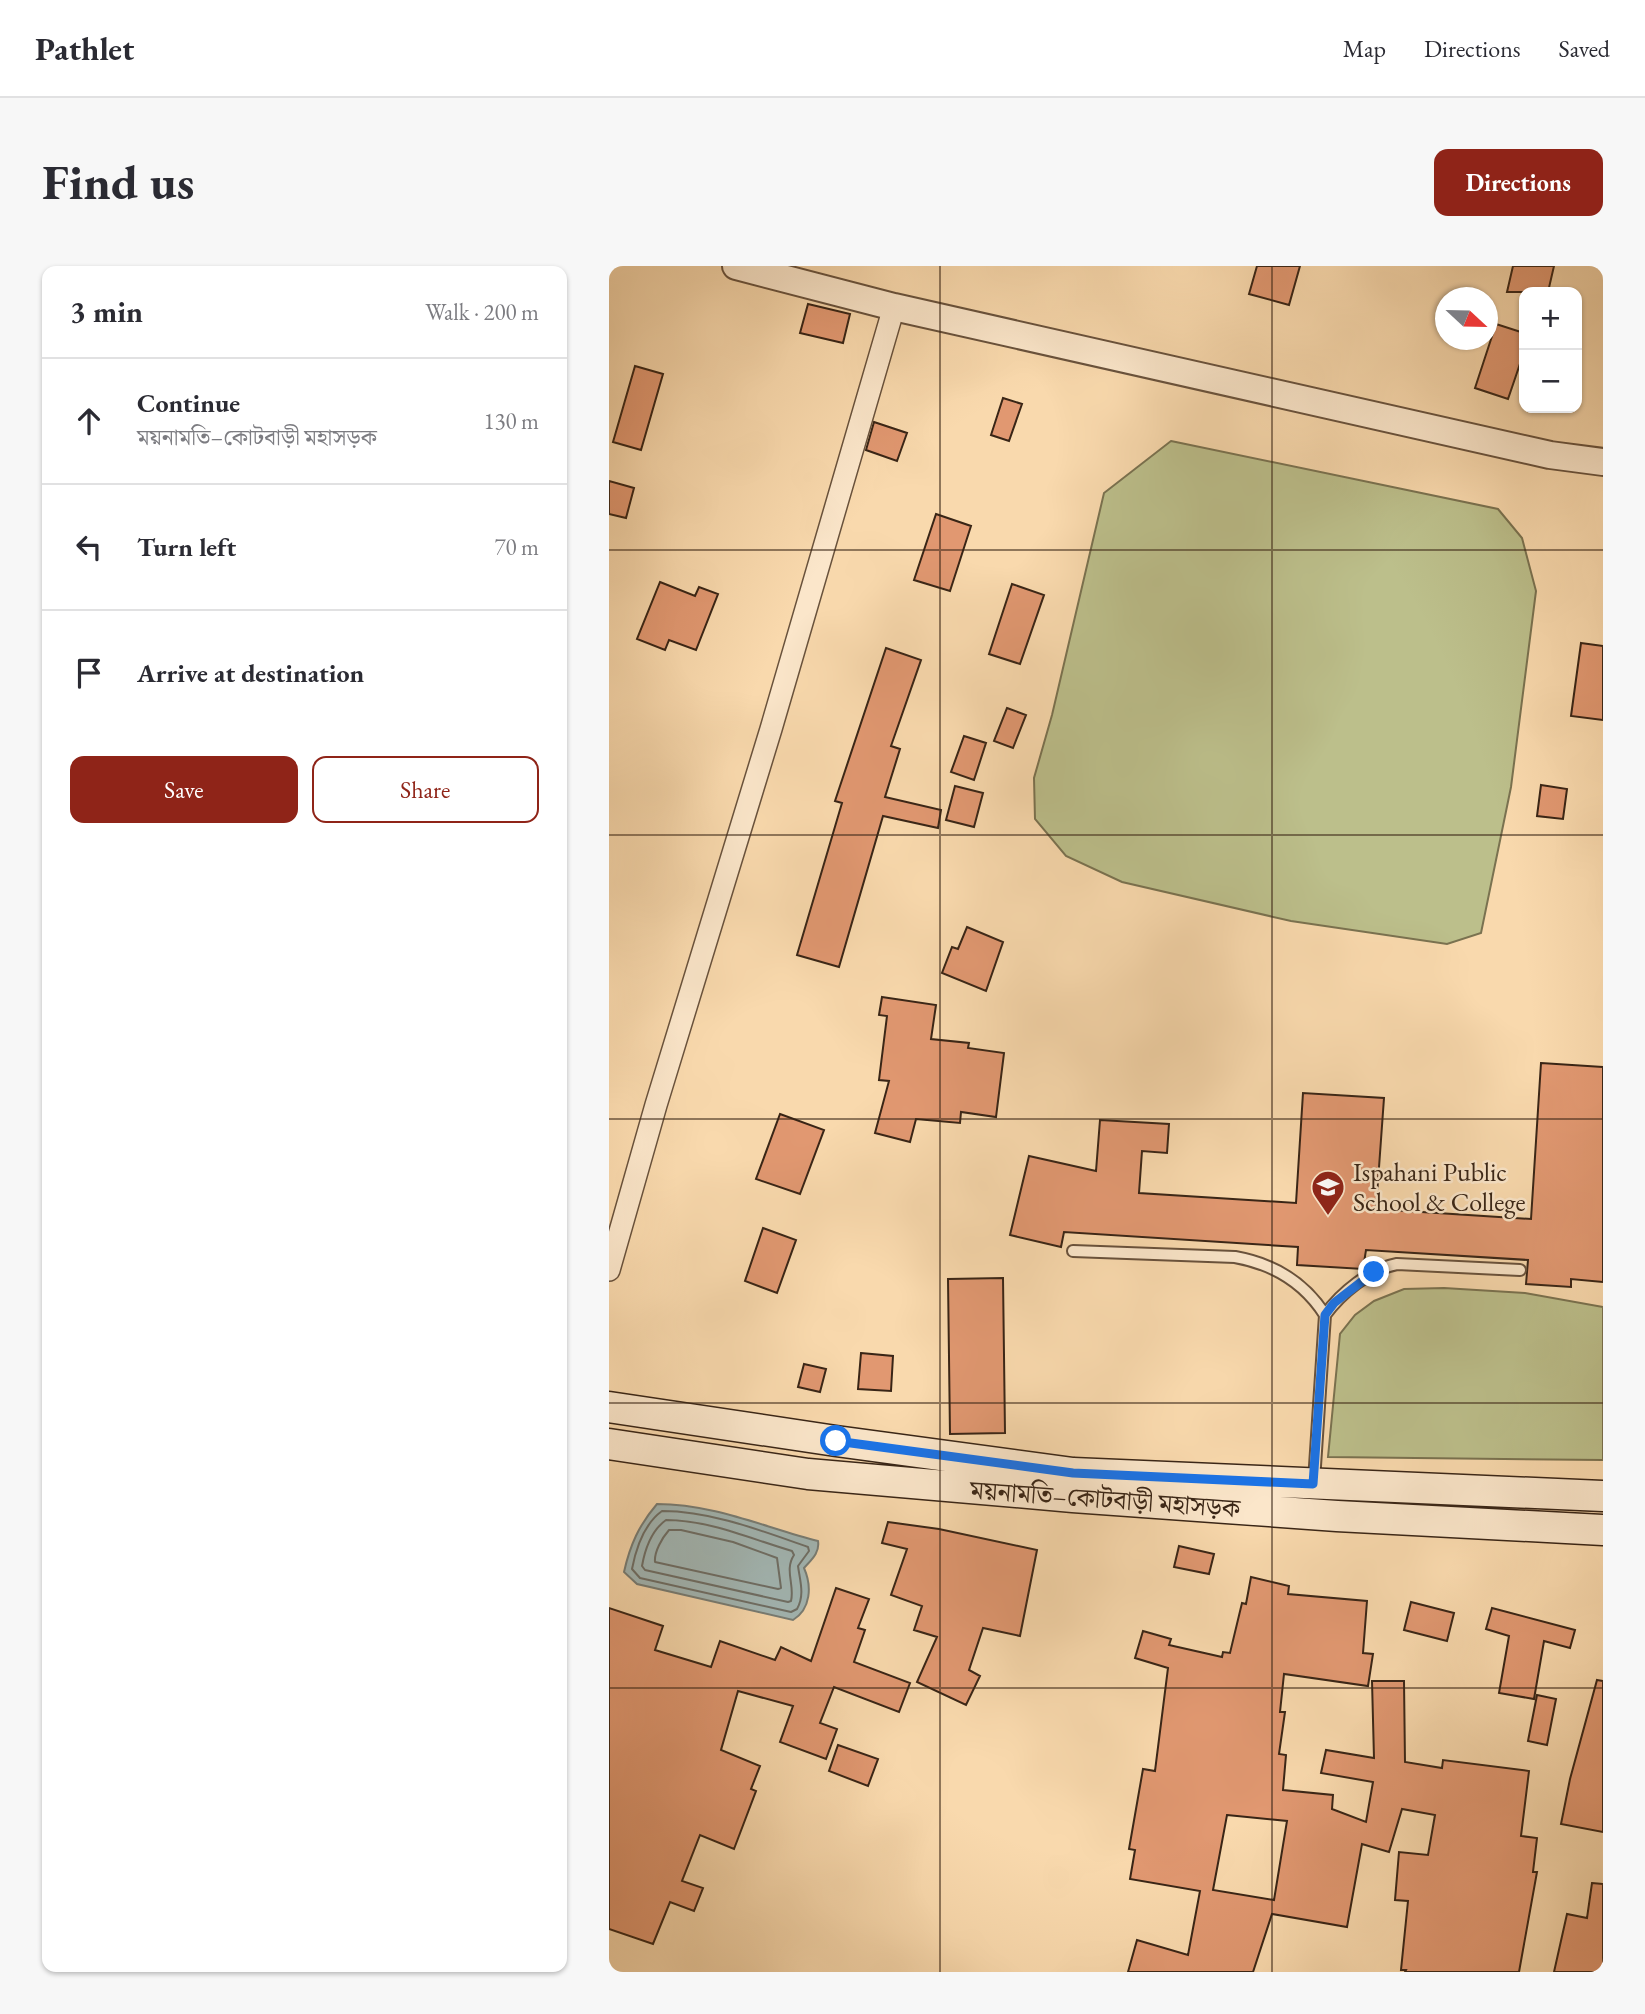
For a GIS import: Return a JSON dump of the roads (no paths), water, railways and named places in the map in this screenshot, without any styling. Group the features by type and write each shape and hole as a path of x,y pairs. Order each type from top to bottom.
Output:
{"main road":[{"name":"ময়নামতি–কোটবাড়ী মহাসড়ক","path":"609,1407 836,1441 1073,1485 1337,1516 1603,1530"},
{"name":"ময়নামতি–কোটবাড়ী মহাসড়ক","path":"609,1444 808,1474 1073,1485 1313,1484 1603,1496"}],"street":[{"path":"736,266 894,307 1550,455 1603,462"},
{"path":"609,1270 894,307"}],"lane":[{"path":"1073,1251 1235,1257 1261,1262 1302,1286 1315,1299 1325,1315 1313,1484"},
{"path":"1325,1315 1343,1295 1384,1266 1397,1264 1520,1270"}],"water":[{"path":"657,1504 718,1512 818,1541 816,1553 804,1568 809,1589 803,1610 793,1620 637,1584 624,1572 626,1562 640,1528"}],"place":[{"name":"Ispahani Public School & College","path":"1328,1217"}]}
